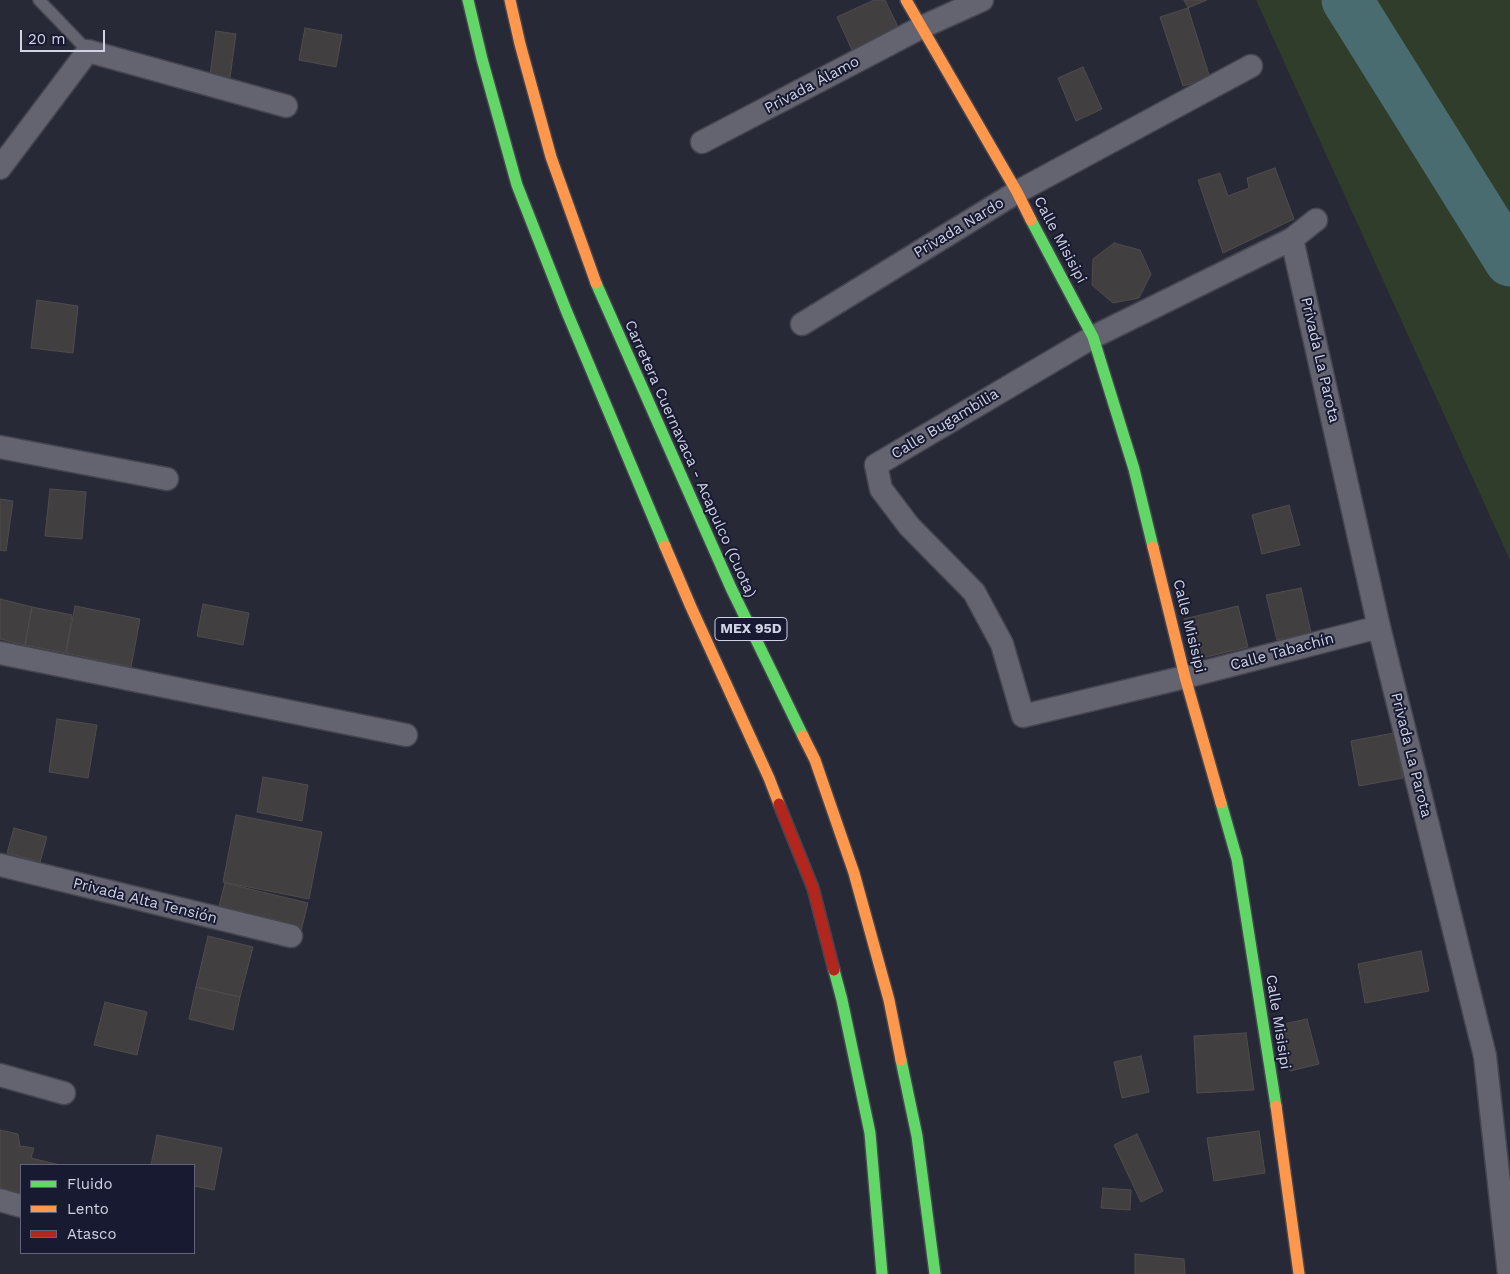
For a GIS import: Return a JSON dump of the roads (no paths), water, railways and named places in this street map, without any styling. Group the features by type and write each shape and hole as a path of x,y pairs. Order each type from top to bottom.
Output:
{"main road":[{"name":"MEX 95D","path":"468,0 482,59 517,184 566,310 683,589 769,778 812,888 842,1000 870,1133 882,1274"},
{"name":"Carretera Cuernavaca - Acapulco (Cuota)","path":"510,0 551,158 599,291 731,588 815,760 854,873 889,1000 917,1136 935,1274"},
{"path":"906,0 922,27"},
{"name":"Calle Misisipi","path":"922,27 1017,192 1093,337 1134,470 1186,677 1237,858 1275,1097 1299,1274"}],"street":[{"name":"Privada Álamo","path":"702,142 922,27 982,0"},
{"path":"0,168 88,51 286,106"},
{"name":"Privada Nardo","path":"802,324 1017,192 1252,66"},
{"name":"Calle Bugambilia","path":"1186,677 1023,716 1002,644 974,592 909,526 881,489 876,465 1093,337 1292,239 1316,220"},
{"name":"Privada La Parota","path":"1292,239 1379,627 1485,1056 1509,1274"},
{"path":"0,447 167,478"},
{"name":"Calle Tabachín","path":"1186,677 1379,627"},
{"path":"0,654 406,735"},
{"name":"Privada Alta Tensión","path":"0,865 291,936"},
{"path":"0,1074 64,1093"},
{"path":"0,1200 20,1206"}],"lane":[{"path":"39,0 88,51"}],"waterway":[{"path":"1347,0 1510,261"}]}
